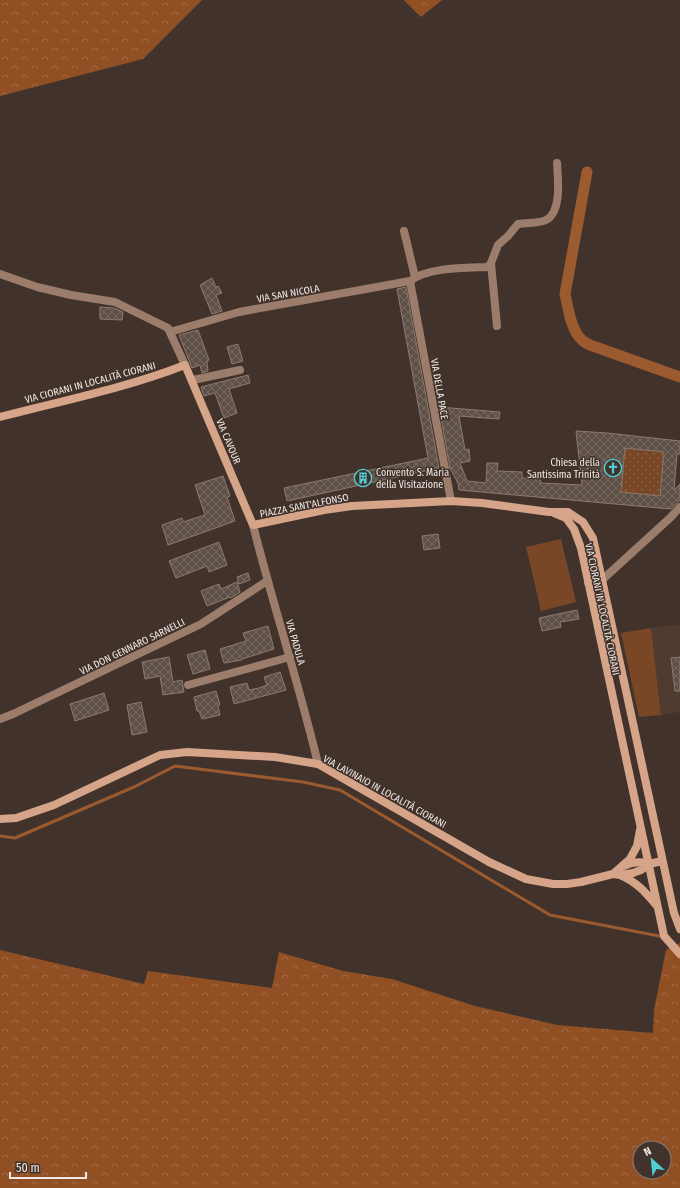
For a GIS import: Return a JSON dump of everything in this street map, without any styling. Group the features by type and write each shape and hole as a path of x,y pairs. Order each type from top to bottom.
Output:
{"street":[{"path":"497,326 491,263 498,245 518,224 547,220 553,214 559,185 557,163"},
{"name":"VIA DELLA PACE","path":"404,231 450,501"},
{"name":"VIA SAN NICOLA","path":"170,332 239,312 413,279 442,270 488,267 491,263"},
{"path":"0,274 37,287 71,295 115,302 168,328 185,364"},
{"name":"VIA CAVOUR","path":"185,364 253,525"},
{"name":"VIA CIORANI IN LOCALITÀ CIORANI","path":"0,417 130,383 168,372 185,364"},
{"path":"193,380 240,370"},
{"name":"PIAZZA SANT'ALFONSO","path":"253,525 324,510 352,506 450,501 549,512"},
{"path":"588,583 602,580 680,507"},
{"name":"VIA CIORANI IN LOCALITÀ CIORANI","path":"549,512 568,512 583,522 594,538 662,861 674,913 680,929"},
{"name":"VIA CIORANI IN LOCALITÀ CIORANI","path":"549,512 566,518 574,529 581,548 664,936 680,954"},
{"path":"671,517 680,519"},
{"name":"VIA PADULA","path":"253,525 267,581 302,698 318,764"},
{"name":"VIA DON GENNARO SARNELLI","path":"0,719 201,624 267,581"},
{"path":"188,685 290,657"},
{"name":"VIA LAVINAIO IN LOCALITÀ CIORANI","path":"0,819 16,818 54,805 160,755 187,752 275,757 318,764 489,862 526,879 553,884 567,884 581,882 617,872 633,873 641,870 649,864 662,861"},
{"path":"640,826 637,846 630,859 617,872 640,887 658,908"}],"shaded area":[{"path":"625,448 664,452 660,496 621,492"},
{"path":"561,539 576,602 541,611 526,547"},
{"path":"680,624 680,712 661,715 651,628"},
{"path":"651,628 661,715 639,717 621,633"}],"green space":[{"path":"0,0 202,0 143,59 0,96"},
{"path":"404,0 442,0 421,17"},
{"path":"680,943 680,1188 0,1188 0,950 144,984 148,971 272,988 279,952 343,971 392,979 475,1006 557,1025 653,1033 654,1010 666,950"}],"building":[{"path":"212,278 216,287 218,286 222,293 216,295 222,311 212,314 200,285"},
{"path":"406,287 439,468 287,501 284,488 428,458 397,289"},
{"path":"100,307 114,308 123,312 122,320 100,319"},
{"path":"198,330 209,360 207,361 208,371 202,373 200,365 192,368 179,335"},
{"path":"238,344 243,361 232,364 227,347"},
{"path":"248,375 250,383 229,389 237,413 224,418 215,393 204,396 201,387"},
{"path":"439,407 500,412 499,419 459,416 465,450 469,449 470,461 460,463 467,481 486,483 487,463 498,463 497,471 522,472 522,478 540,479 541,483 582,485 576,431 607,433 680,441 680,454 677,454 674,490 680,484 680,500 671,509 459,490 458,483 450,468","holes":["625,448 664,452 660,496 621,492"]},
{"path":"223,476 230,496 227,497 235,521 168,545 162,525 182,518 183,522 205,515 195,485"},
{"path":"438,534 440,548 424,550 422,536"},
{"path":"219,542 227,565 209,572 207,566 176,578 169,561"},
{"path":"248,573 250,580 239,584 237,577"},
{"path":"237,582 240,592 231,598 230,597 207,606 201,591 219,584 221,589"},
{"path":"577,610 579,619 560,622 561,627 542,631 539,618"},
{"path":"268,626 274,649 242,660 224,663 220,649 246,641 243,633"},
{"path":"205,650 210,669 193,674 187,655"},
{"path":"169,657 173,682 182,680 184,692 163,695 160,676 145,679 142,662"},
{"path":"680,657 680,691 675,691 671,658"},
{"path":"280,672 286,690 234,704 230,687 247,683 249,690 259,688 267,685 264,677"},
{"path":"216,691 220,705 218,706 220,715 202,719 199,711 197,711 194,697"},
{"path":"104,693 109,710 75,721 70,704"},
{"path":"141,702 147,732 132,735 127,705"}],"waterway":[{"path":"587,172 565,294 570,318 575,331 582,340 590,345 680,377"},
{"path":"0,836 15,838 134,787 175,766 303,782 340,790 550,915 659,936"}],"place":[{"name":"Chiesa della Santissima Trinità","path":"613,468"},
{"name":"Convento S. Maria della Visitazione","path":"363,478"}]}
